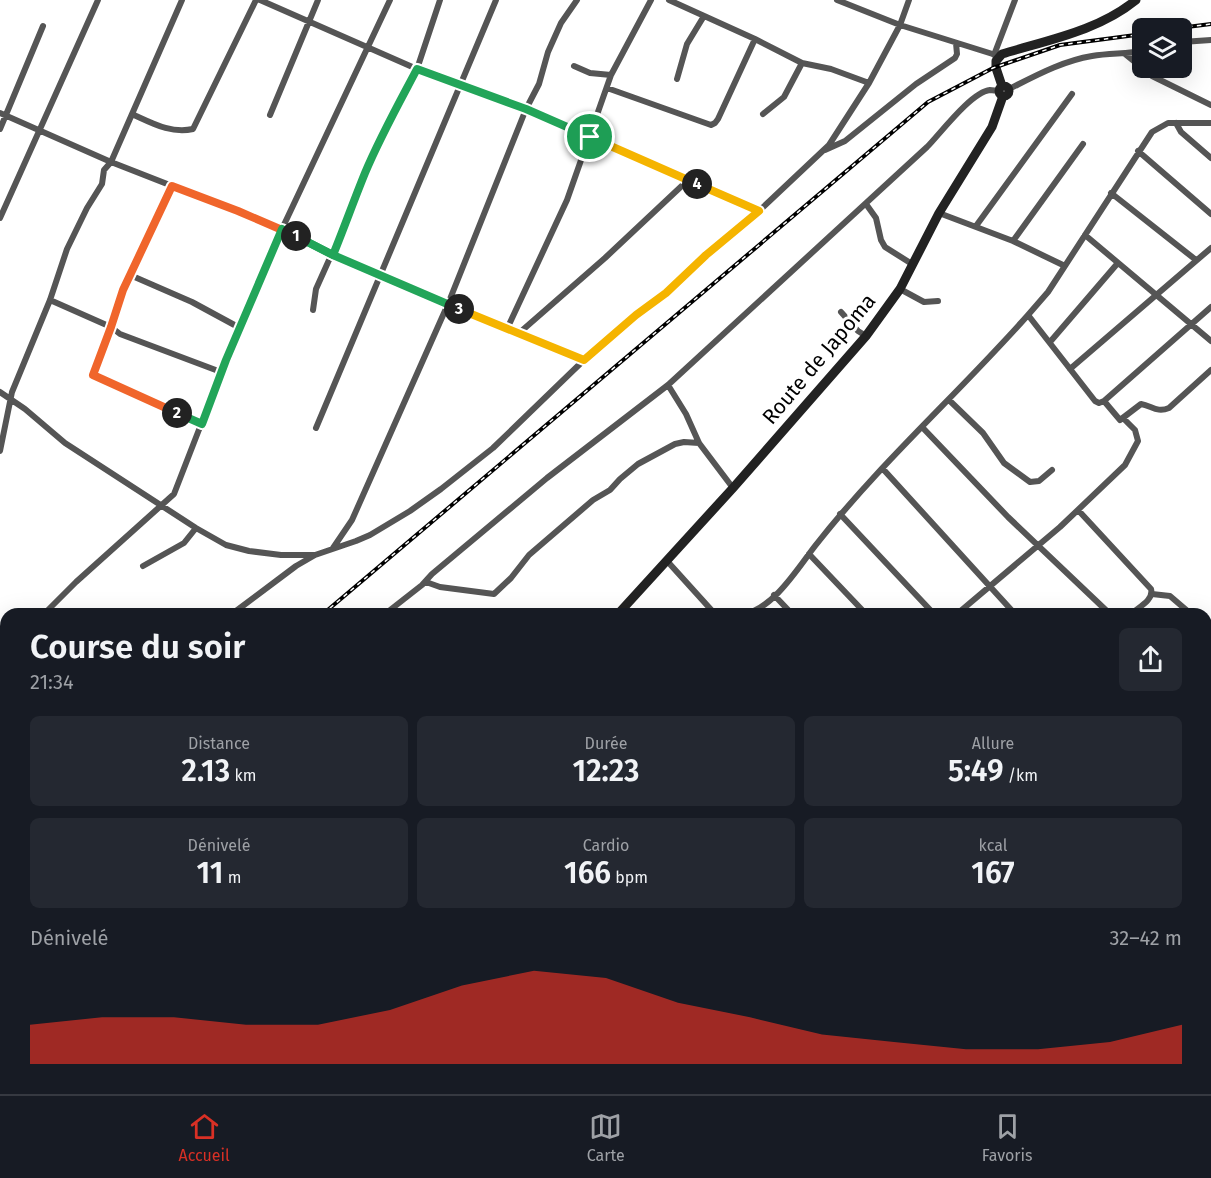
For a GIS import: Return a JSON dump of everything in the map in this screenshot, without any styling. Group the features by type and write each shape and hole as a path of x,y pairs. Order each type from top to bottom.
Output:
{"street":[{"path":"0,218 98,0"},
{"path":"0,451 9,398 50,300 67,249 87,208 102,184 104,170 111,162 182,0"},
{"path":"132,114 165,129 182,132 193,129 256,0"},
{"path":"260,0 417,69 526,109 759,211"},
{"path":"270,115 318,0"},
{"path":"50,608 174,494 221,372 282,229 390,0"},
{"path":"313,310 316,289 333,255 386,127 417,69 440,0"},
{"path":"316,428 496,0"},
{"path":"333,549 352,520 448,304 526,109 539,84 548,52 561,23 577,0"},
{"path":"507,329 567,200 611,75 651,0"},
{"path":"669,0 802,63 831,69 869,83"},
{"path":"837,0 900,25 997,56 1079,31 1103,21 1136,0"},
{"path":"239,608 284,574 315,555 370,535 441,489 493,448 584,360 636,315 666,293 701,259 759,211 824,150 869,83 900,25 909,0"},
{"path":"997,56 1015,0"},
{"path":"677,79 687,44 704,16"},
{"path":"0,129 3,114 43,26"},
{"path":"607,88 711,125 718,118 755,39"},
{"path":"1192,41 1211,40"},
{"path":"824,150 845,141 916,84 947,65 957,54 956,43"},
{"path":"393,608 514,505 668,385 866,204 934,140 963,107 981,93 989,90 1003,91 1048,69 1091,56 1132,53"},
{"path":"1125,54 1152,76 1211,105"},
{"name":"Route de Japoma","path":"624,608 668,561 866,336 900,289 939,213 992,128 1003,91 996,68 997,56"},
{"path":"763,114 784,97 802,63"},
{"path":"574,66 590,73 611,75"},
{"path":"976,226 1072,94"},
{"path":"3,114 111,162 282,229 333,255 584,360"},
{"path":"759,608 774,595 840,513 973,372 981,367 1048,292 1152,132 1161,126 1176,123 1211,123"},
{"path":"1176,123 1181,132 1211,158"},
{"path":"1013,242 1083,144"},
{"path":"1138,151 1211,214"},
{"path":"518,334 605,258 687,181"},
{"path":"172,186 123,290 93,372 94,376 202,424"},
{"path":"1111,193 1196,260"},
{"path":"866,204 876,219 885,247 912,264"},
{"path":"939,213 976,226 1065,266"},
{"path":"1085,235 1211,341"},
{"path":"1070,369 1211,248"},
{"path":"1050,342 1117,264"},
{"path":"130,275 192,302 240,328"},
{"path":"900,289 924,302 938,301"},
{"path":"50,300 111,327 120,334 221,372"},
{"path":"1028,315 1095,401 1099,403 1211,307"},
{"path":"841,312 858,331 866,336"},
{"path":"1124,419 1141,404 1157,410 1169,408 1211,370"},
{"path":"668,385 686,414 699,443 733,488"},
{"path":"0,392 65,443 196,528 234,548 281,555 315,555"},
{"path":"949,400 983,433 1004,463 1030,482 1039,481 1053,470"},
{"path":"964,608 1078,510 1125,465 1138,441 1135,430 1124,419 1117,418 1104,401"},
{"path":"922,427 1008,517 1104,608"},
{"path":"426,582 440,587 494,594 529,555 593,500 610,490 638,464 675,444 699,443"},
{"path":"883,469 1010,608"},
{"path":"1078,510 1151,589 1151,598 1138,608"},
{"path":"840,513 928,608"},
{"path":"143,566 184,543 196,528"},
{"path":"809,554 860,608"},
{"path":"668,561 710,608"},
{"path":"1152,594 1170,596 1184,608"},
{"path":"774,595 786,608"}],"railway":[{"path":"1192,26 1211,24"},
{"path":"330,608 928,102 993,68 1060,45 1132,35"}],"route":[{"path":"590,137 526,109 417,69 386,127 333,255 282,229 172,186 123,290 93,375 202,424 226,360 282,229 333,255 584,360 636,315 666,293 706,255 759,211 590,137"}]}
